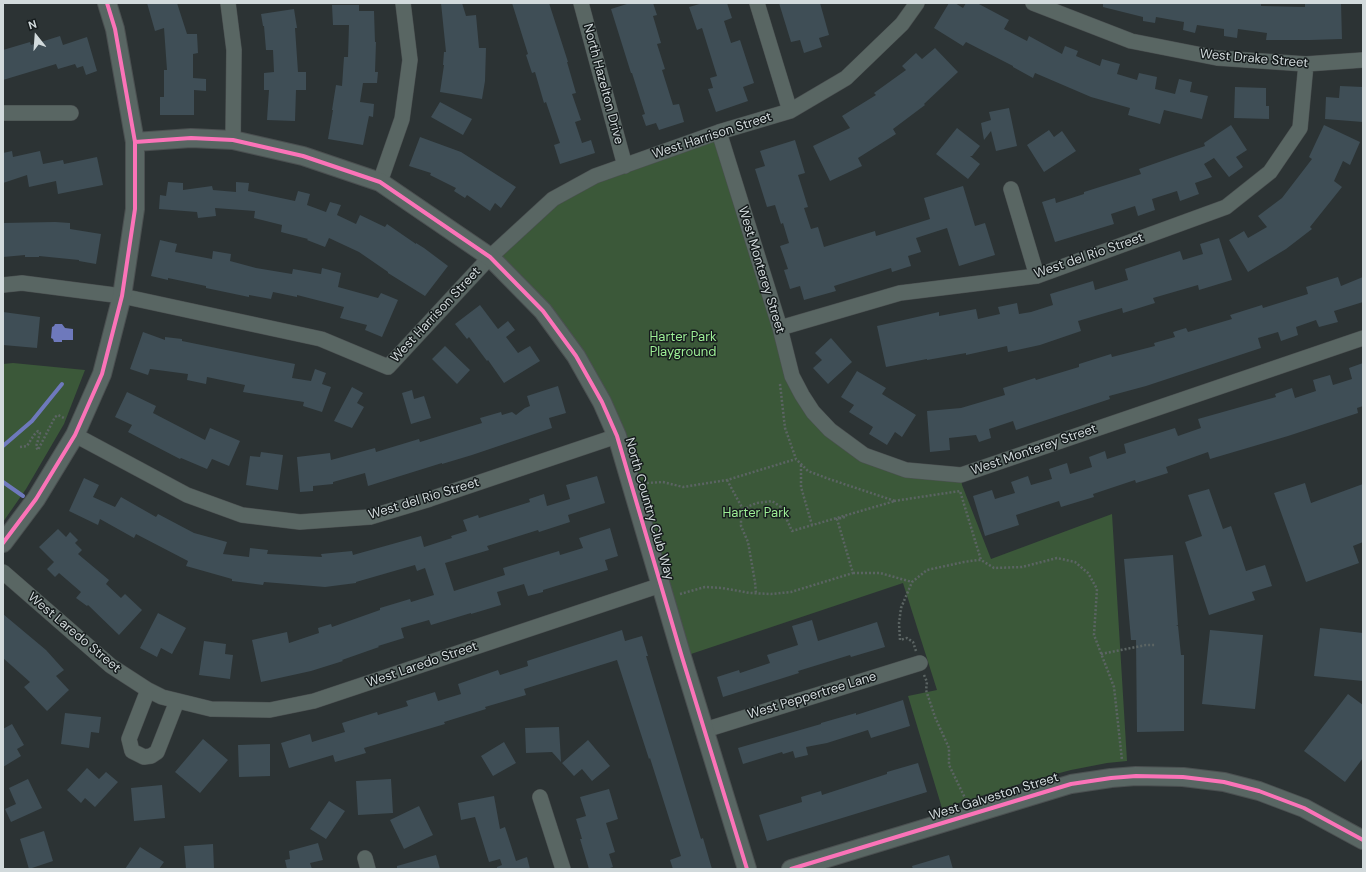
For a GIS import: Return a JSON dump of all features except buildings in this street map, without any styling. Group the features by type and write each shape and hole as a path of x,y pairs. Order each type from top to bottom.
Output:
{"street":[{"path":"3,543 36,499 75,436 102,374 122,296 135,209 135,142 116,30 107,3"},
{"path":"228,3 234,50 233,140"},
{"path":"380,182 402,119 410,60 403,3"},
{"name":"North Hazelton Drive","path":"581,3 625,166"},
{"path":"757,3 790,111"},
{"name":"West Harrison Street","path":"3,286 22,283 122,296 321,339 388,367 490,257 553,199 595,176 719,132 790,111 846,78 902,24 917,3"},
{"name":"West Drake Street","path":"1034,3 1131,41 1217,58 1306,64 1363,60"},
{"name":"West del Rio Street","path":"780,328 900,293 1038,276 1226,207 1270,172 1300,128 1306,64"},
{"path":"3,112 71,113"},
{"name":"West Monterey Street","path":"719,132 780,328 792,376 812,412 830,430 864,455 906,470 961,475 1363,338"},
{"name":"North Country Club Way","path":"135,142 191,138 233,140 303,156 380,182 490,257 543,311 576,356 602,402 617,436 747,869"},
{"path":"1011,190 1038,276"},
{"name":"West del Rio Street","path":"75,436 187,495 242,515 300,522 370,517 430,499 617,436"},
{"name":"West Laredo Street","path":"3,572 111,666 148,690 162,697 211,709 270,710 314,701 661,585"},
{"name":"West Peppertree Lane","path":"705,730 920,662"},
{"path":"148,690 129,739 132,751 144,757 151,756 157,752 177,701"},
{"name":"West Galveston Street","path":"791,869 1064,786 1111,778 1136,776 1183,777 1224,782 1259,791 1304,808 1363,840"},
{"path":"540,797 563,869"}],"path":[{"path":"780,381 785,428 796,460 808,471 896,501"},
{"path":"20,447 27,446 38,431 40,433 36,447 38,450 55,417 58,415 64,418"},
{"path":"647,482 663,482 683,487 726,480 796,460"},
{"path":"801,464 801,487 812,525"},
{"path":"726,480 744,510"},
{"path":"756,594 748,542 741,526 741,517 744,510 756,503 772,501 781,507 792,531 896,501 960,491 981,560"},
{"path":"853,573 837,520 896,501"},
{"path":"964,798 949,765 950,748 943,738 930,703 926,690 926,682 913,642 907,638 900,640 899,623 901,608 912,582 927,570 981,560 994,568 1022,567 1057,558 1074,562 1088,573 1097,589 1094,635 1114,687 1122,760"},
{"path":"680,594 704,587 722,588 756,594 791,592 853,573 880,573 912,582"},
{"path":"1101,654 1146,645 1156,645"}],"green space":[{"name":"Harter Park","path":"719,132 802,395 864,455 961,475 962,485 991,559 1112,514 1127,761 1071,770 1029,781 942,808 908,696 937,690 903,583 682,657 602,402 490,257 553,199"},
{"path":"13,363 85,370 64,424 26,489 3,522 3,364"}],"water":[{"path":"55,324 62,324 65,328 73,329 73,340 54,342 51,338 52,327"}],"waterway":[{"path":"3,446 32,421 62,384"},
{"path":"3,482 23,496"}],"cycle path":[{"path":"3,543 36,499 75,435 102,374 122,296 135,209 135,142 115,29 107,3"},
{"path":"135,142 191,138 233,140 303,156 380,182 490,257 543,311 576,356 602,402 617,436 682,657 747,869"},
{"path":"791,869 1071,784 1136,776 1183,777 1224,782 1259,791 1304,808 1363,840"}],"park label":[{"name":"Harter Park Playground","path":"683,346"}]}
